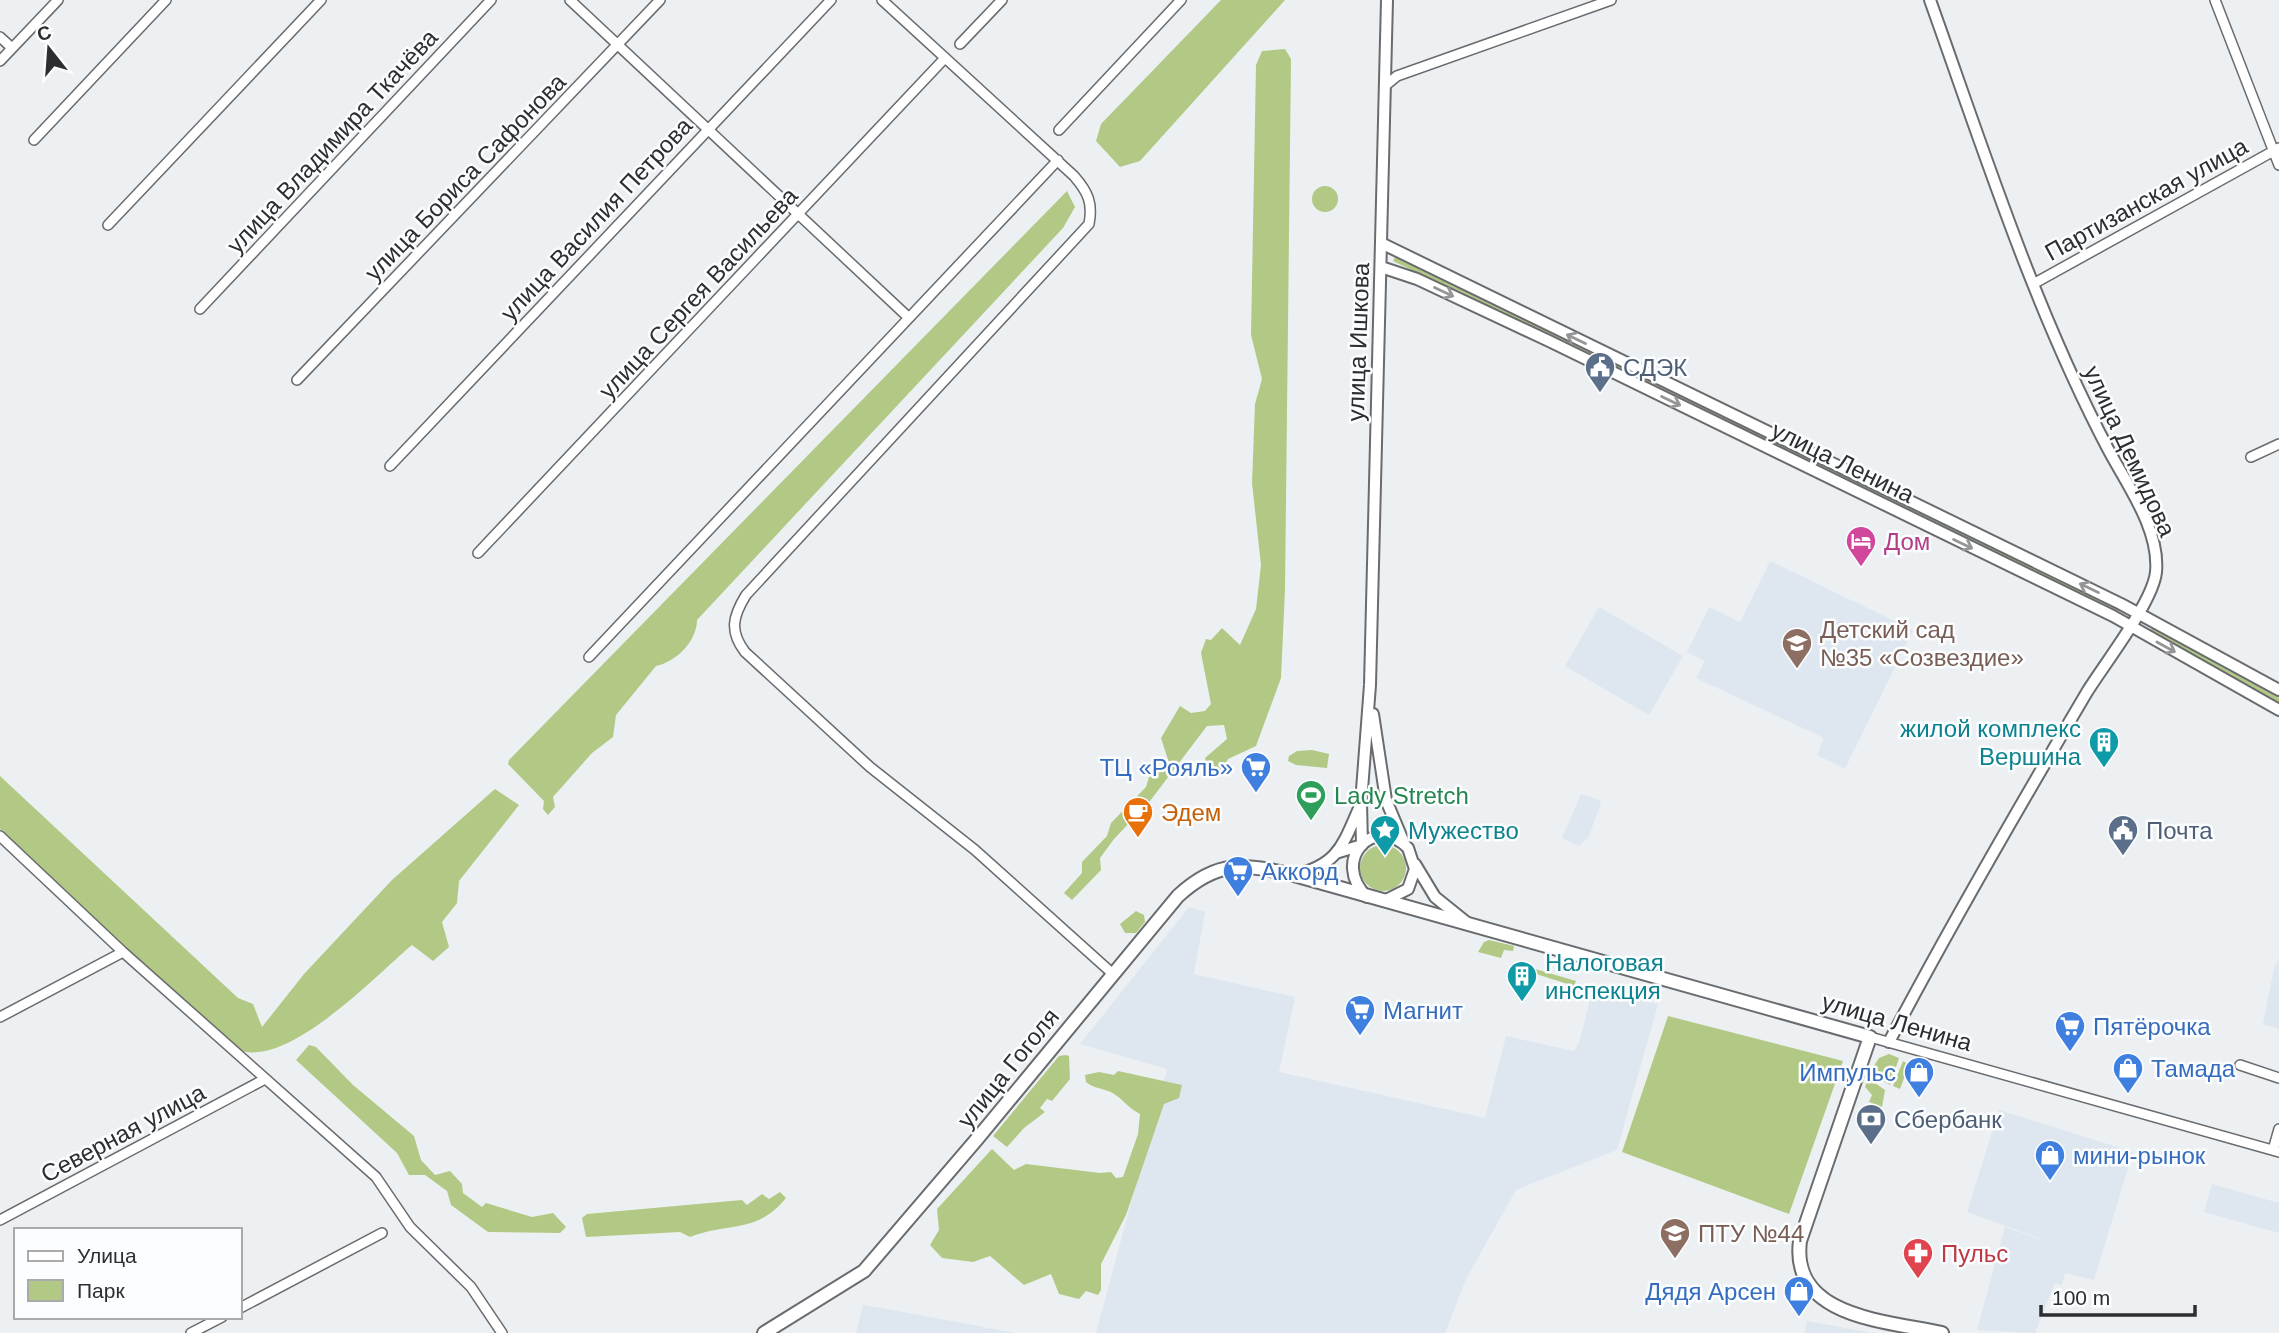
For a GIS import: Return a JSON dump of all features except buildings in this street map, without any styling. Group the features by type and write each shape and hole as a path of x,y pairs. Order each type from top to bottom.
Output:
{"main road":[{"name":"улица Гоголя","path":"764,1333 864,1270 1178,896 1205,874 1242,865 1294,875 1368,898"},
{"path":"1368,898 1381,902"},
{"name":"улица Ленина","path":"1381,902 1870,1037"},
{"path":"1870,1037 1800,1241 1802,1276 1813,1293 1836,1307 1942,1333"}],"street":[{"path":"0,61 58,0"},
{"path":"34,140 166,0"},
{"path":"108,225 321,0"},
{"name":"улица Владимира Ткачёва","path":"200,309 491,0"},
{"path":"570,0 708,128 797,216 908,317"},
{"name":"улица Бориса Сафонова","path":"297,380 660,0"},
{"name":"улица Василия Петрова","path":"390,466 831,0"},
{"path":"882,0 1058,160 1087,192 1092,208 1089,224 746,595 733,620 734,631 745,652 870,767 975,850 1113,974"},
{"path":"960,44 1002,0"},
{"path":"1059,130 1181,0"},
{"name":"улица Ишкова","path":"1362,845 1361,803 1370,685 1387,0"},
{"path":"1386,85 1397,76 1611,0"},
{"name":"улица Демидова","path":"1889,1042 2035,781 2113,649 2138,614 2154,585 2156,572 2152,534 2077,388 2033,284 1930,0"},
{"path":"2215,0 2276,149 2279,166"},
{"path":"0,37 12,48"},
{"name":"улица Сергея Васильева","path":"478,553 945,58"},
{"name":"Партизанская улица","path":"2033,284 2276,149"},
{"path":"589,657 1058,160"},
{"name":"улица Ленина","path":"1383,244 2138,614 2279,690"},
{"name":"улица Ленина","path":"1381,267 1418,279 1561,347 2113,616 2279,710"},
{"path":"2251,457 2279,444"},
{"name":"улица Ишкова","path":"1370,685 1386,800 1404,843"},
{"path":"1339,852 1361,803"},
{"path":"0,836 124,952 376,1177 410,1227 471,1287 502,1333"},
{"path":"1294,875 1312,871 1339,852 1377,837 1387,836 1404,843 1435,897 1474,928"},
{"path":"0,851 11,845"},
{"path":"1362,845 1353,858 1352,873 1356,884 1368,898"},
{"path":"1381,902 1399,896 1408,888 1413,880 1415,864"},
{"path":"0,1017 124,952"},
{"name":"улица Ленина","path":"1870,1037 2276,1151"},
{"path":"2240,1065 2279,1078"},
{"name":"Северная улица","path":"0,1220 265,1079"},
{"path":"2276,1151 2279,1129"},
{"path":"242,1307 382,1233"},
{"path":"191,1333 218,1319"}],"shaded area":[{"name":"Детский сад №35 «Созвездие»","path":"1770,561 1913,630 1845,769 1817,755 1824,738 1696,678 1705,661 1687,652 1709,607 1740,622"},
{"path":"1599,607 1683,656 1649,715 1565,666"},
{"path":"1581,794 1599,800 1601,804 1588,838 1579,846 1562,838"},
{"path":"1189,907 1205,912 1194,974 1295,997 1279,1072 1485,1118 1506,1036 1574,1051 1579,1043 1593,987 1658,1004 1617,1150 1516,1190 1466,1279 1445,1333 1096,1333 1167,1069 1080,1044"},
{"path":"2279,958 2279,1029 2263,1024 2274,968"},
{"name":"мини-рынок","path":"1999,1110 2133,1152 2094,1280 2065,1273 2062,1285 2055,1283 2035,1333 1977,1330 2005,1227 2058,1245 1967,1212"},
{"path":"2212,1184 2279,1203 2279,1233 2204,1212"},
{"path":"863,1305 882,1308 1015,1333 856,1333"},
{"path":"1807,1321 1872,1333 1804,1333"}],"green space":[{"path":"1221,0 1285,0 1140,161 1120,167 1096,141 1101,124"},
{"path":"1285,49 1291,59 1285,589 1281,678 1256,746 1228,759 1218,778 1208,771 1205,758 1227,739 1224,725 1207,726 1150,801 1100,858 1101,870 1072,900 1064,893 1082,873 1082,862 1107,836 1111,823 1146,787 1149,777 1170,766 1161,738 1180,706 1191,713 1205,711 1211,704 1201,653 1206,639 1211,640 1222,628 1240,645 1256,609 1261,565 1252,483 1255,404 1262,379 1251,335 1256,65 1262,51"},
{"path":"1325,186 1334,190 1338,199 1334,208 1325,212 1316,208 1312,199 1316,190"},
{"path":"1067,191 1075,207 1063,228 697,620 693,635 684,649 671,660 656,666 616,715 613,737 592,753 553,797 555,807 548,815 543,809 544,801 508,764 509,760"},
{"path":"1395,257 2120,608 2117,611 1393,261"},
{"path":"2152,628 2279,698 2279,705 2149,631"},
{"path":"1312,750 1329,754 1327,768 1296,765 1288,761 1289,756 1297,751"},
{"path":"0,776 238,998 253,1004 262,1027 304,974 392,880 495,789 519,805 459,881 457,903 442,922 449,947 433,961 412,945 356,995 311,1030 266,1051 246,1052 222,1040 0,829"},
{"path":"1383,845 1400,851 1406,868 1400,885 1383,891 1366,885 1360,868 1366,851"},
{"path":"1136,911 1144,915 1145,922 1136,933 1125,933 1120,924"},
{"path":"1489,940 1514,946 1513,951 1504,950 1501,958 1478,952 1484,942"},
{"path":"1535,969 1576,981 1574,986 1533,973"},
{"path":"1668,1016 1843,1061 1789,1214 1622,1152"},
{"path":"309,1045 316,1047 353,1085 414,1136 421,1160 435,1175 450,1171 462,1184 463,1193 482,1207 486,1203 532,1217 553,1213 566,1227 560,1233 488,1232 451,1205 447,1191 425,1175 409,1175 397,1153 296,1060"},
{"path":"1889,1054 1899,1058 1890,1085 1874,1076 1875,1073 1871,1070 1879,1058"},
{"path":"1059,1056 1069,1056 1070,1079 1052,1101 1047,1099 1040,1108 1045,1112 1024,1128 1007,1147 993,1136"},
{"path":"1903,1061 1909,1065 1900,1089 1893,1086"},
{"path":"1118,1071 1182,1085 1179,1098 1164,1104 1126,1215 1101,1264 1101,1290 1098,1295 1086,1291 1079,1299 1059,1294 1051,1274 1024,1285 990,1256 973,1262 942,1258 930,1245 939,1230 937,1209 992,1149 1014,1170 1026,1164 1111,1172 1116,1178 1123,1177 1138,1134 1140,1114 1113,1093 1090,1085 1086,1082 1085,1075 1099,1072 1114,1075"},
{"path":"1868,1078 1885,1090 1882,1107 1869,1102 1872,1095 1865,1087"},
{"path":"780,1192 786,1198 764,1217 690,1237 680,1232 586,1237 582,1218 587,1214 742,1200 747,1205 762,1194 769,1199"}],"place":[{"name":"СДЭК","path":"1600,394"},
{"name":"Дом","path":"1861,568"},
{"name":"Детский сад №35 «Созвездие»","path":"1797,670"},
{"name":"жилой комплекс Вершина","path":"2104,769"},
{"name":"ТЦ «Рояль»","path":"1256,794"},
{"name":"Lady Stretch","path":"1311,822"},
{"name":"Эдем","path":"1138,839"},
{"name":"Мужество","path":"1385,857"},
{"name":"Почта","path":"2123,857"},
{"name":"Аккорд","path":"1238,898"},
{"name":"Налоговая инспекция","path":"1522,1003"},
{"name":"Магнит","path":"1360,1037"},
{"name":"Пятёрочка","path":"2070,1053"},
{"name":"Тамада","path":"2128,1095"},
{"name":"Импульс","path":"1919,1099"},
{"name":"Сбербанк","path":"1871,1146"},
{"name":"мини-рынок","path":"2050,1182"},
{"name":"ПТУ №44","path":"1675,1260"},
{"name":"Пульс","path":"1918,1280"},
{"name":"Дядя Арсен","path":"1799,1318"}]}
